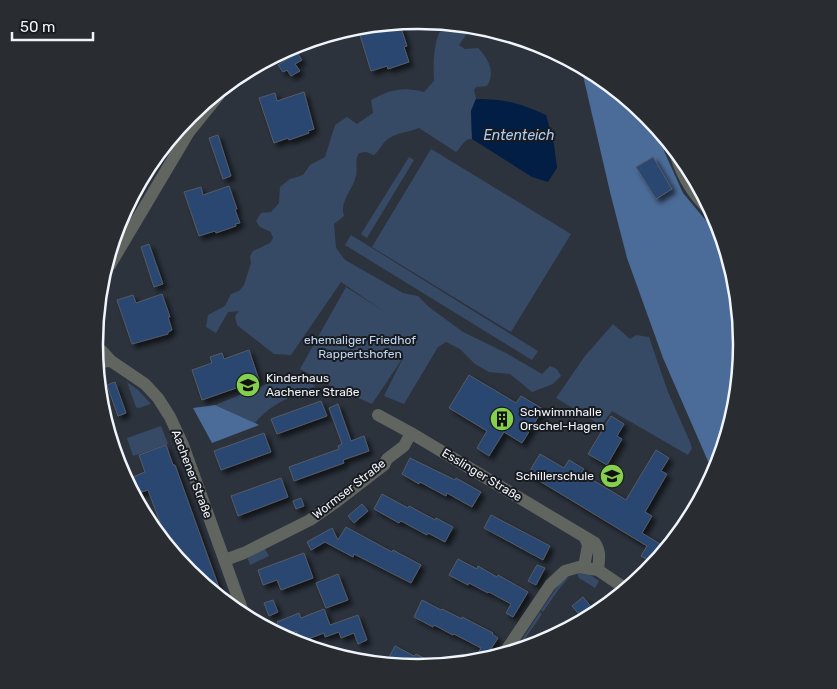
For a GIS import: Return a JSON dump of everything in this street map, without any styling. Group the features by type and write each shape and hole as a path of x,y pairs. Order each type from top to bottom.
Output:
{"street":[{"path":"117,253 189,132 207,110"},
{"path":"681,169 698,198"},
{"name":"Aachener Straße","path":"103,352 111,361 146,384 170,417 183,446 241,605"},
{"path":"103,362 111,361"},
{"name":"Esslinger Straße","path":"378,415 412,433 596,543 600,556 598,570"},
{"name":"Wormser Straße","path":"225,560 244,553 318,515 404,446 412,433"},
{"path":"584,567 588,544 586,538"},
{"path":"510,646 558,575 571,568 584,567 598,570 622,586"}],"green space":[{"name":"ehemaliger Friedhof Rappertshofen","path":"440,30 472,33 466,35 459,45 465,49 478,48 490,66 491,76 487,86 476,87 474,90 476,99 471,111 472,139 465,141 456,152 419,128 399,133 392,137 384,142 374,155 366,152 359,153 356,176 343,205 344,216 334,224 336,248 345,260 403,293 418,296 429,307 463,332 506,353 542,374 550,366 557,369 561,376 553,384 532,392 510,374 489,372 475,364 460,349 446,342 438,347 404,404 384,396 404,356 372,404 335,388 300,369 346,287 385,312 341,282 291,355 274,354 237,325 235,316 239,311 228,312 216,333 206,327 208,315 225,306 231,294 239,291 244,285 251,263 250,256 253,251 270,243 273,238 271,232 260,227 256,221 261,213 271,212 279,203 280,187 290,179 303,175 310,165 325,157 335,125 347,117 357,124 373,113 371,100 384,94 403,89 424,92 434,81 434,60"},
{"path":"431,149 571,234 511,332 372,247"},
{"path":"409,157 414,160 367,238 361,234"},
{"path":"351,235 538,351 532,360 345,245"},
{"path":"613,324 630,339 636,335 649,337 668,392 692,448 688,455 612,411 603,423 599,424 556,398 585,356"},
{"path":"291,374 316,386 275,405 255,423 215,405"},
{"path":"127,382 138,390 151,404 139,408 136,407"},
{"path":"161,426 168,444 133,456 127,438"},
{"path":"264,547 269,556 250,565 247,556"},
{"path":"577,573 589,574 599,581 595,588 579,578"},
{"path":"570,576 543,612 541,610 560,583"},
{"path":"540,612 542,614 523,642 520,643"}],"shaded area":[{"path":"583,75 627,107 663,145 664,151 683,193 710,224 717,243 732,303 734,365 728,406 710,465 663,358 627,258"},
{"path":"215,405 259,425 212,443 193,408"}],"water":[{"name":"Ententeich","path":"476,99 512,102 546,115 554,144 557,168 548,182 532,177 472,139 471,111"}],"building":[{"path":"401,29 407,46 404,47 409,62 388,69 387,66 371,71 360,34"},
{"path":"297,53 302,60 295,64 300,71 291,76 287,70 283,72 278,65"},
{"path":"304,92 314,129 308,131 309,133 289,140 288,138 274,143 259,98 275,93 277,101"},
{"path":"218,135 231,176 223,179 209,138"},
{"path":"653,157 672,189 656,199 636,167"},
{"path":"229,186 240,223 216,233 215,231 199,236 184,192 201,187 203,195"},
{"path":"149,244 163,284 154,287 141,247"},
{"path":"162,294 170,317 168,317 172,330 168,334 132,344 117,300 133,295 136,303"},
{"path":"249,350 259,380 202,400 192,370 212,363 210,357 222,353 224,359"},
{"name":"Schwimmhalle Orschel-Hagen","path":"469,375 516,403 521,396 543,409 522,443 504,432 489,456 477,448 487,431 449,408"},
{"path":"115,382 126,413 118,416 107,385"},
{"path":"321,401 327,416 277,434 271,419"},
{"path":"338,404 351,441 364,436 369,451 343,460 344,463 294,481 289,467 339,449 338,446 342,444 329,408"},
{"path":"611,416 624,424 617,436 622,439 607,465 588,454"},
{"path":"264,433 271,452 221,470 214,451"},
{"path":"166,445 220,590 195,568 168,537 163,530 148,490 140,493 132,477 145,472 139,455"},
{"path":"656,450 669,458 661,471 667,474 645,512 652,516 642,533 662,545 649,561 641,556 647,546 528,474 540,454 564,468 569,460 584,469 581,473 626,500"},
{"path":"410,458 455,480 456,478 481,492 472,507 447,493 446,496 402,474"},
{"path":"281,478 288,497 238,516 231,496"},
{"path":"382,494 408,508 409,506 453,527 445,542 401,521 399,523 374,509"},
{"path":"301,498 304,506 296,509 293,501"},
{"path":"362,504 368,511 354,523 348,516"},
{"path":"491,515 550,546 543,560 484,528"},
{"path":"346,527 392,552 393,550 421,565 411,583 354,554 353,557 325,542 311,550 307,542 332,528 338,540"},
{"path":"304,553 313,578 281,590 277,580 263,585 258,570"},
{"path":"458,559 477,569 478,566 497,577 498,575 528,592 513,617 506,613 511,604 489,592 469,583 468,585 449,575"},
{"path":"537,565 545,568 536,585 528,581"},
{"path":"338,574 348,600 326,608 316,583"},
{"path":"583,597 592,608 580,616 572,606"},
{"path":"273,600 278,612 269,616 264,603"},
{"path":"422,600 462,619 462,617 493,633 498,638 489,652 477,655 481,648 414,617"},
{"path":"324,609 330,625 358,615 367,640 358,644 354,633 341,638 339,632 325,637 324,633 307,639 298,636 296,631 291,633 279,628 277,622 299,613 301,618"},
{"path":"395,646 414,656 416,654 427,660 398,660 388,659"}],"place":[{"name":"Kinderhaus Aachener Straße","path":"248,385"},
{"name":"Schwimmhalle Orschel-Hagen","path":"502,419"},
{"name":"Schillerschule","path":"612,476"}]}
